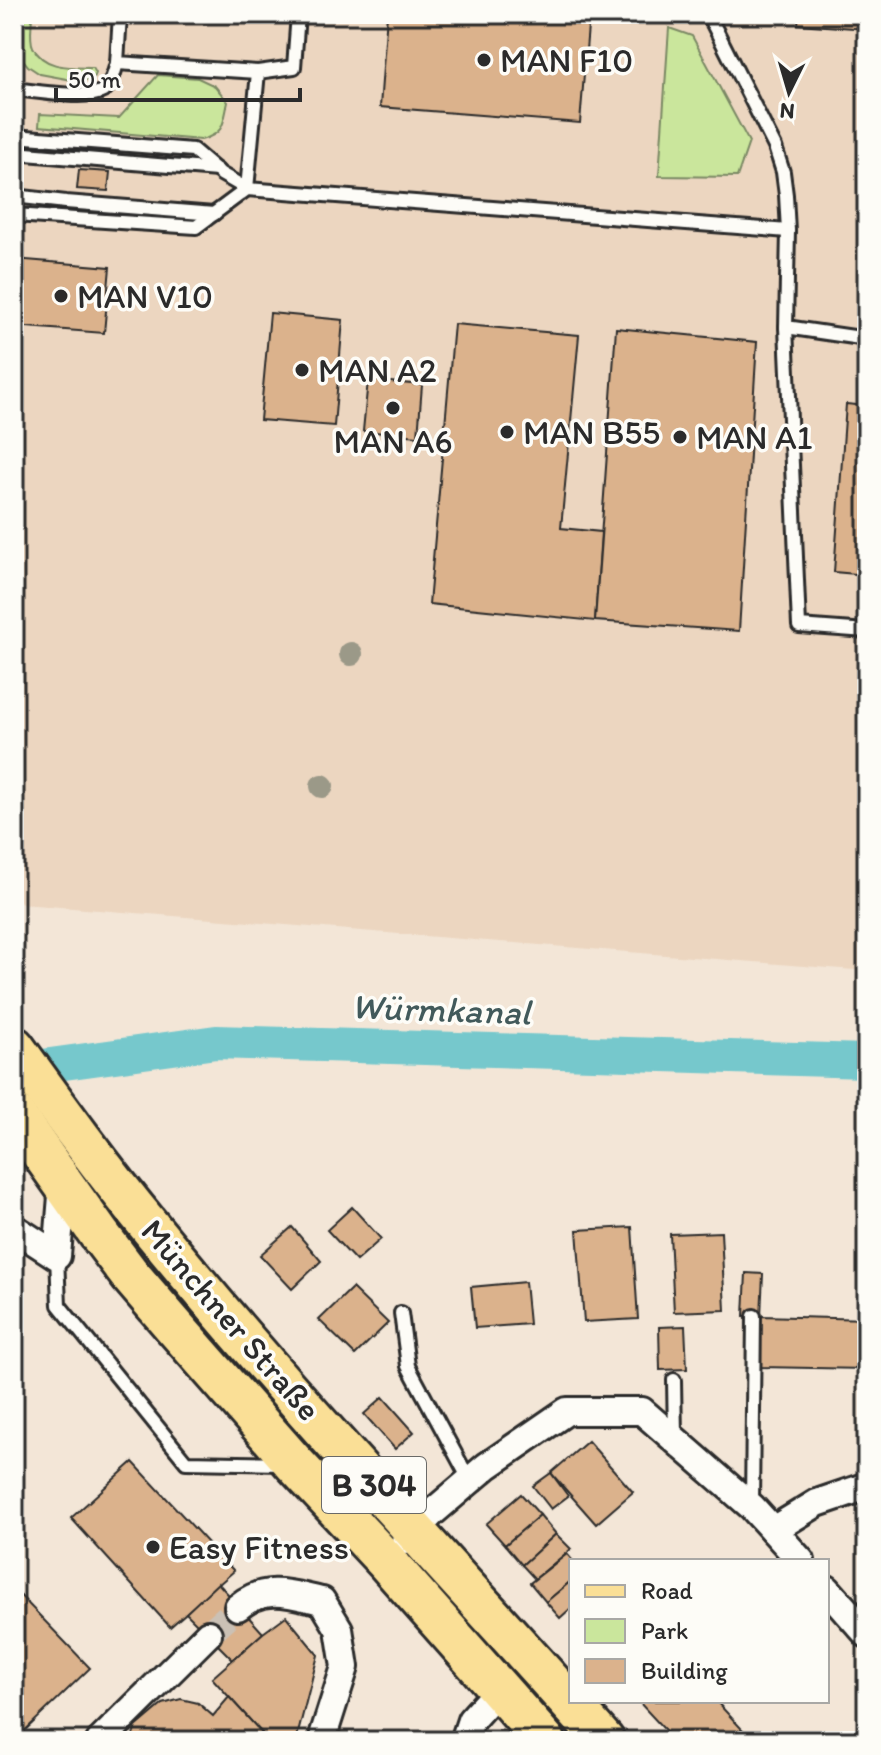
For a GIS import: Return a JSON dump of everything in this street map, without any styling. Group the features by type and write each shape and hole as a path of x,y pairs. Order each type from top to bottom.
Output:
{"main road":[{"name":"Münchner Straße","path":"14,1047 187,1271 569,1702"},
{"name":"Münchner Straße","path":"14,1114 130,1275 295,1464 385,1560 545,1741"},
{"path":"499,1689 532,1660"},
{"name":"Münchner Straße","path":"570,1703 604,1741"}],"street":[{"path":"14,1228 57,1256 63,1184"},
{"path":"385,1560 433,1512 487,1466 567,1411 642,1411 752,1507 799,1559"},
{"path":"773,1530 817,1503 867,1486"},
{"path":"238,1607 249,1597 279,1591 322,1601 339,1629 345,1667 324,1733 327,1741"},
{"path":"829,1591 867,1634"},
{"path":"100,1741 208,1634"},
{"path":"464,1741 471,1720 499,1689"}],"lane":[{"path":"14,89 77,95 101,92 111,82 117,63 120,14"},
{"path":"117,63 258,72 294,67 298,14"},
{"path":"708,14 775,147 783,172 788,231 786,327 799,626 867,631"},
{"path":"14,215 196,227 247,189 258,72"},
{"path":"14,136 193,150 247,189 788,231"},
{"path":"14,153 217,170"},
{"path":"14,196 214,214"},
{"path":"786,327 867,339"},
{"name":"Münchner Straße","path":"57,1256 59,1305 186,1462 295,1464"},
{"path":"401,1313 408,1366 470,1481"},
{"path":"752,1507 754,1316"},
{"path":"674,1380 675,1439"}],"shaded area":[{"path":"14,14 867,14 867,971 22,904 14,892"}],"green space":[{"path":"17,14 32,14 32,44 44,60 60,66 93,68 96,73 94,78 72,80 40,74 28,66 14,43"},
{"path":"669,28 692,36 749,142 737,177 659,176"},
{"path":"158,75 198,78 215,86 228,102 219,131 201,140 39,126 40,114 119,118"}],"building":[{"name":"MAN F10","path":"387,14 589,14 580,123 380,107"},
{"path":"799,14 867,14 867,29 798,24"},
{"path":"79,170 110,172 108,191 77,189"},
{"name":"MAN V10","path":"14,259 110,267 104,333 14,326"},
{"name":"MAN A2","path":"270,313 343,320 334,426 260,420"},
{"name":"MAN B55","path":"454,324 579,335 561,528 601,532 595,621 429,604"},
{"name":"MAN A1","path":"616,328 757,342 739,631 595,621"},
{"name":"MAN A6","path":"368,380 422,385 418,436 363,431"},
{"path":"846,404 867,406 867,575 834,572"},
{"path":"352,1207 381,1239 356,1261 327,1230"},
{"path":"292,1227 321,1261 292,1289 260,1255"},
{"path":"632,1227 638,1319 584,1322 577,1230"},
{"path":"721,1232 725,1310 674,1312 670,1234"},
{"path":"746,1273 763,1274 761,1316 744,1316"},
{"path":"525,1282 529,1324 475,1328 471,1287"},
{"path":"352,1288 388,1323 355,1355 319,1320"},
{"path":"761,1316 867,1319 867,1369 760,1367"},
{"path":"685,1326 687,1369 660,1370 659,1327"},
{"path":"383,1397 414,1432 395,1449 364,1414"},
{"path":"588,1441 633,1492 596,1524 551,1473"},
{"path":"133,1462 234,1571 170,1627 71,1518"},
{"path":"551,1473 568,1496 551,1509 533,1486"},
{"path":"521,1494 540,1515 505,1545 486,1524"},
{"path":"540,1515 556,1534 522,1565 505,1545"},
{"path":"556,1534 571,1549 535,1579 522,1565"},
{"path":"567,1554 571,1559 569,1583 546,1602 530,1583"},
{"path":"218,1583 263,1633 233,1660 186,1613"},
{"path":"569,1583 569,1610 560,1618 546,1602"},
{"path":"14,1589 90,1668 14,1741"},
{"path":"286,1616 318,1655 296,1741 269,1741 212,1678"},
{"path":"229,1697 269,1741 131,1741 136,1727 163,1704 181,1699 198,1703 213,1716"},
{"path":"640,1703 718,1703 753,1741 675,1741"}],"waterway":[{"name":"Würmkanal","path":"14,1070 216,1042 867,1061"}],"tunnel":[{"path":"208,1634 238,1607"}],"place":[{"name":"MAN F10","path":"484,60"},
{"name":"MAN V10","path":"61,296"},
{"name":"MAN A2","path":"302,370"},
{"name":"MAN A6","path":"393,408"},
{"name":"MAN B55","path":"507,432"},
{"name":"MAN A1","path":"680,437"},
{"name":"Easy Fitness","path":"153,1547"}]}
